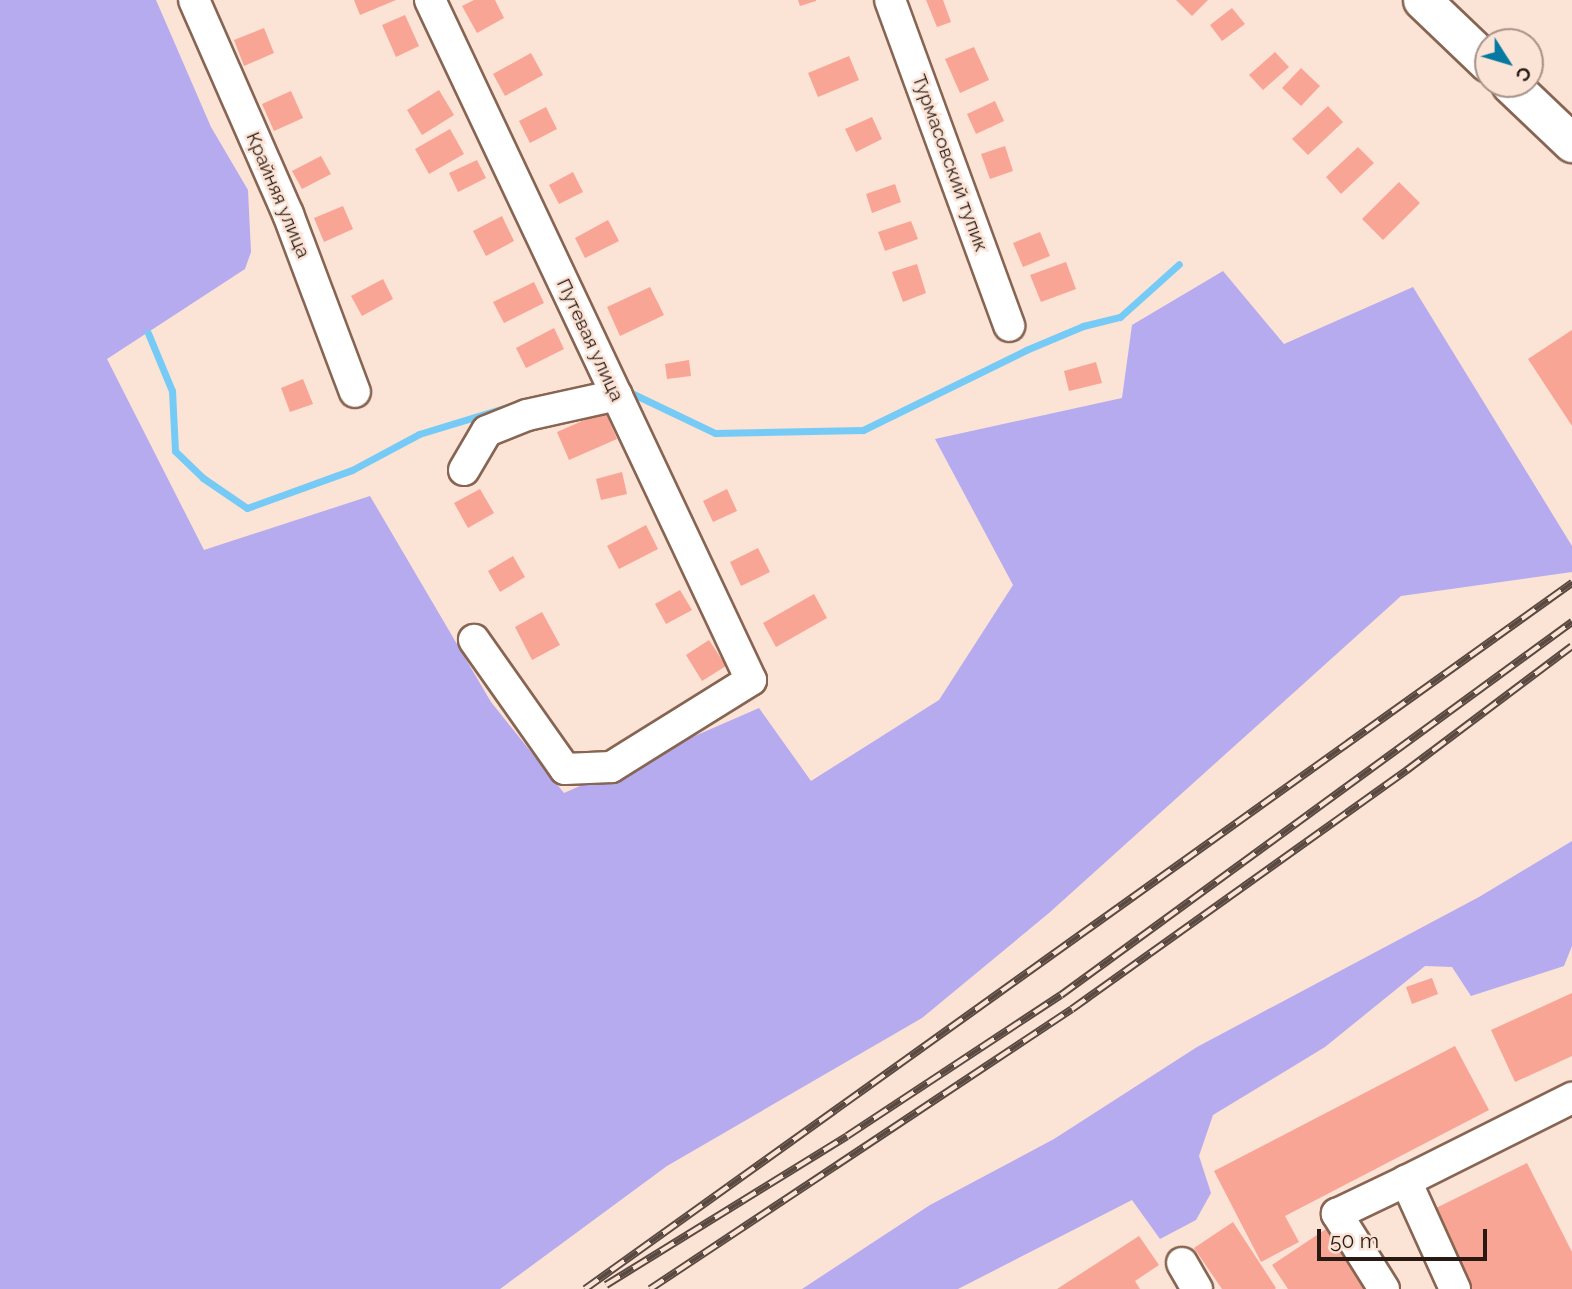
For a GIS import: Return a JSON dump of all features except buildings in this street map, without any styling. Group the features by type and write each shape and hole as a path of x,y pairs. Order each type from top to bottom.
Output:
{"main road":[{"path":"1422,0 1474,50"},
{"path":"1525,98 1572,143"}],"street":[{"name":"Крайняя улица","path":"194,0 288,214 355,392"},
{"name":"Путевая улица","path":"430,0 751,680 611,767 565,769 474,640"},
{"name":"Турмасовский тупик","path":"890,0 1009,326"},
{"path":"464,470 487,432 527,415 612,387"},
{"path":"1384,1289 1337,1214 1572,1098"},
{"path":"1406,1181 1455,1289"},
{"path":"1182,1263 1197,1289"}],"shaded area":[{"path":"0,0 156,0 211,127 248,190 251,252 245,269 107,359 204,550 370,496 491,702 564,793 759,708 811,781 939,700 1013,585 935,439 1122,398 1132,325 1223,271 1284,344 1413,287 1572,546 1572,572 1401,596 1049,913 922,1018 667,1166 500,1289 0,1289"},
{"path":"1572,841 1572,946 1564,966 1471,996 1452,967 1425,966 1325,1047 1213,1115 1199,1156 1211,1193 1196,1220 1160,1239 1132,1200 958,1289 802,1289 930,1205 1054,1139 1197,1047 1479,897"}],"waterway":[{"path":"625,390 715,433 863,430 1026,350 1083,326 1120,317 1179,264"},
{"path":"148,333 172,391 175,451 203,478 247,508 352,470 419,434 524,402"}],"railway":[{"path":"585,1289 1572,583"},
{"path":"606,1285 847,1136 1061,995 1572,622"},
{"path":"650,1289 1072,1009 1407,770 1572,646"}]}
